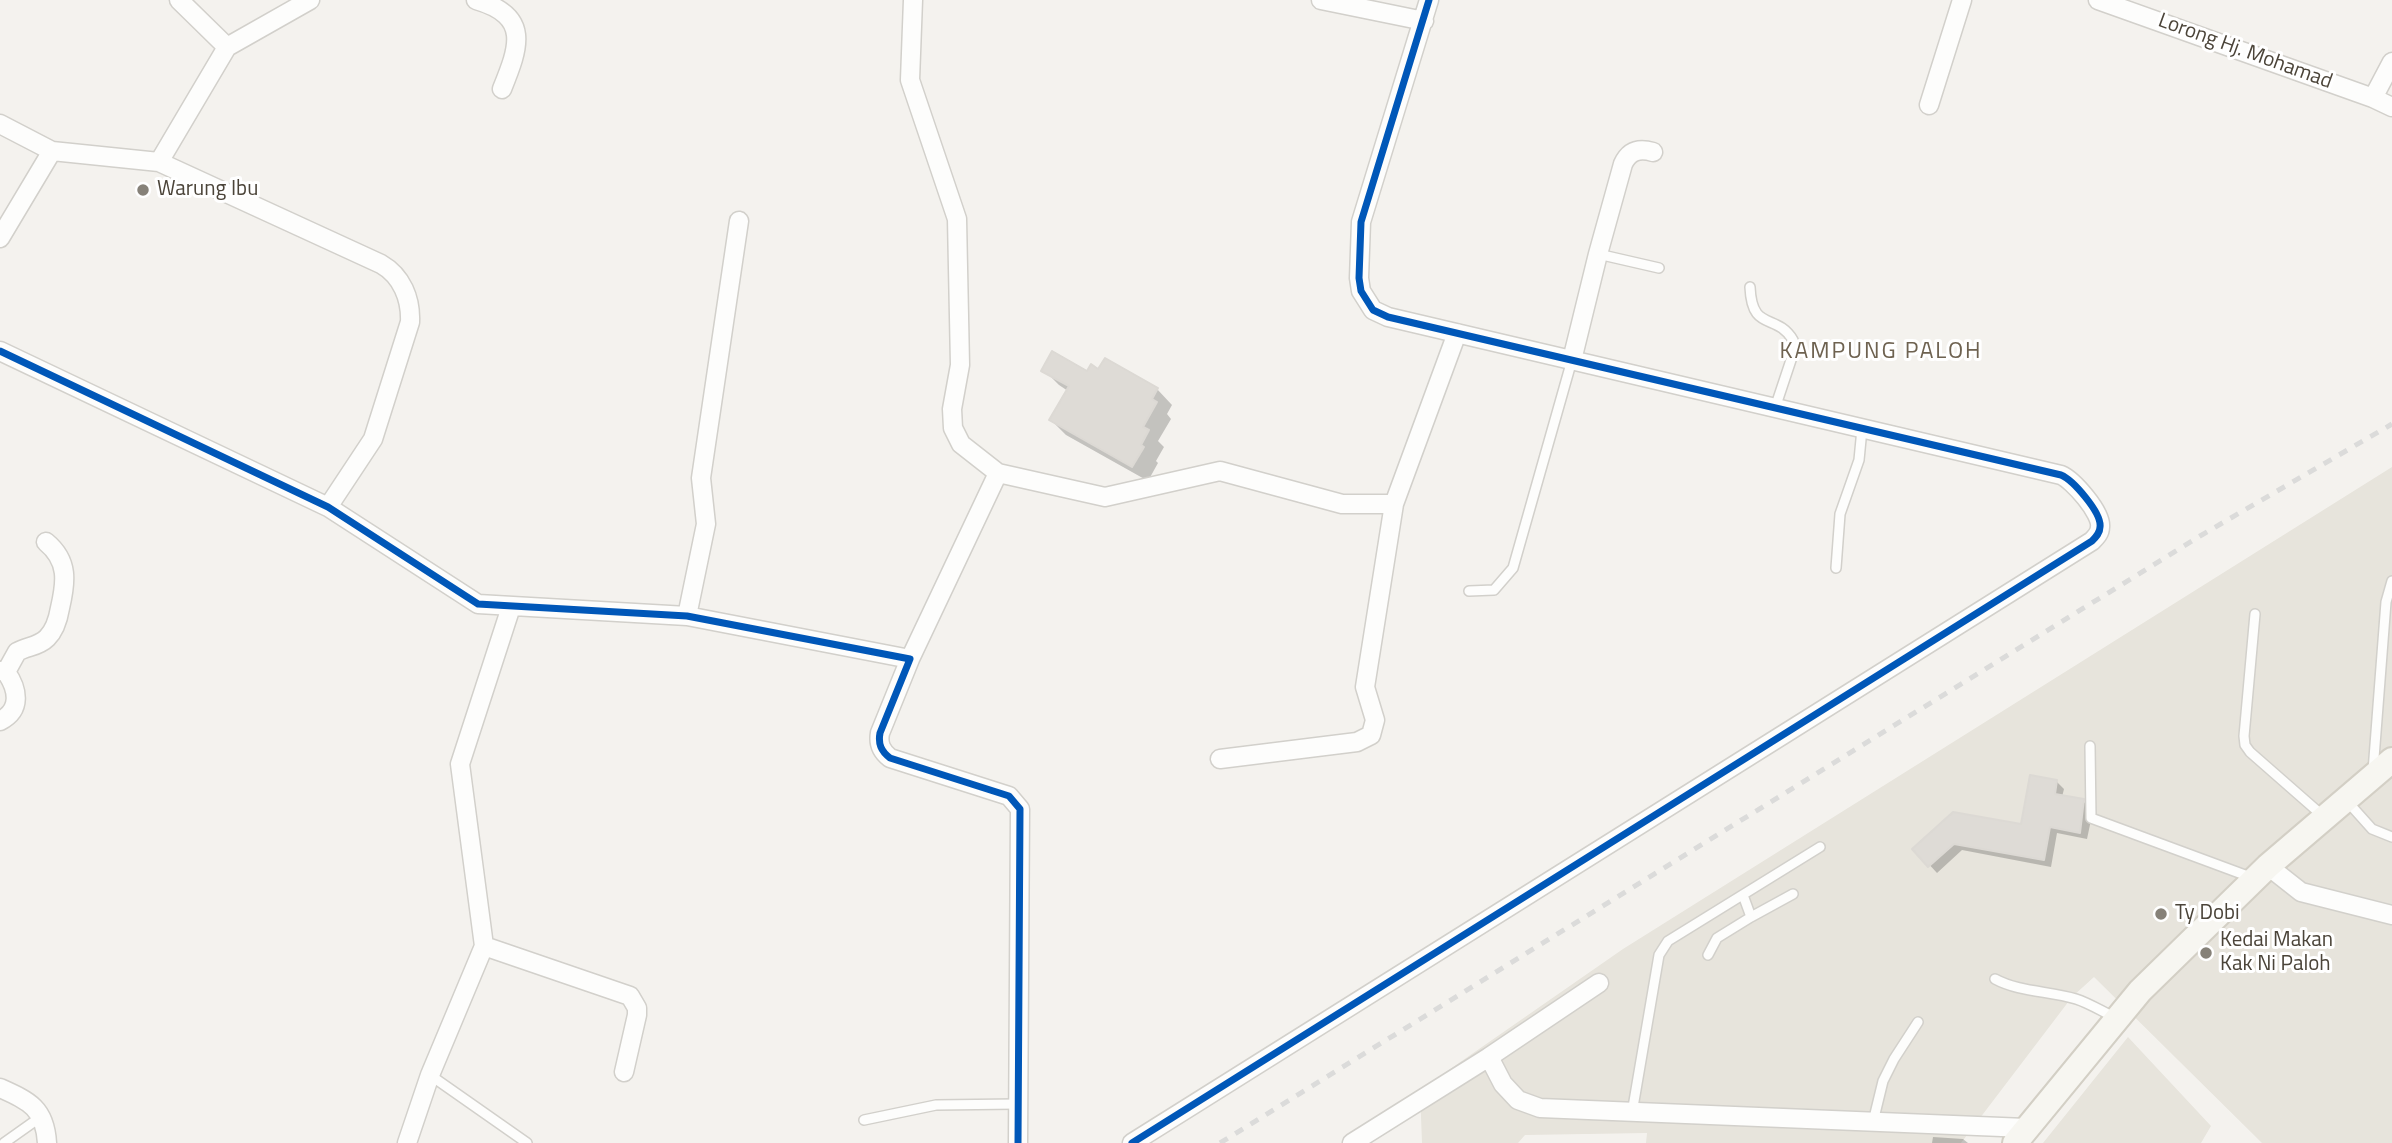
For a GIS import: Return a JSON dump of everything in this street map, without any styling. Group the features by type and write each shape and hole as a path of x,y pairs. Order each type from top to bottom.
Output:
{"main road":[{"path":"2021,1135 2140,991 2261,872 2392,760"}],"street":[{"path":"179,0 226,47"},
{"path":"159,162 226,47 310,0"},
{"path":"476,0 501,10 515,31 516,55 502,89"},
{"path":"913,0 910,80 957,219 960,369 952,409 953,428 961,444 998,473 1105,497 1220,471 1342,504 1394,504"},
{"path":"1321,0 1424,22"},
{"path":"1132,1143 2098,535 2100,519 2065,477 1378,313 1367,304 1359,285 1362,218 1429,0"},
{"path":"1929,105 1962,0"},
{"name":"Lorong Hj. Mohamad","path":"2098,0 2392,107"},
{"path":"2373,98 2392,62"},
{"path":"0,124 52,150 159,162 381,264 393,272 402,284 410,310 410,322 376,432 328,507"},
{"path":"0,238 52,150"},
{"path":"1572,360 1598,254 1626,157 1640,150 1653,152"},
{"path":"687,616 706,524 701,478 739,221"},
{"path":"1220,759 1357,742 1371,735 1375,720 1365,687 1394,504 1457,333"},
{"path":"0,351 328,507 478,604 687,616 910,659"},
{"path":"998,473 910,659 879,740 884,753 890,758 1009,796 1020,808 1018,1143"},
{"path":"0,721 9,715 17,695 15,686 3,672 17,652 45,640 57,621 66,579 60,556 46,542"},
{"path":"407,1143 430,1075 484,946 460,764 511,607"},
{"path":"2261,872 2301,892 2392,915"},
{"path":"484,946 630,996 637,1008 637,1015 624,1072"},
{"path":"1352,1143 1373,1137 1599,983"},
{"path":"1489,1057 1503,1084 1518,1100 1540,1108 1873,1122 2021,1135"},
{"path":"0,1088 29,1102 42,1116 47,1143"}],"lane":[{"path":"1598,254 1659,268"},
{"path":"1750,287 1752,306 1757,315 1784,330 1793,340 1793,354 1775,408"},
{"path":"1469,591 1494,590 1513,568 1572,360"},
{"path":"1836,568 1840,514 1859,460 1862,429"},
{"path":"2372,776 2386,602 2392,581"},
{"path":"2255,614 2245,745 2324,817"},
{"path":"2090,746 2091,818 2261,872"},
{"path":"2344,799 2372,829 2392,837"},
{"path":"1632,1113 1660,951 1668,942 1820,847"},
{"path":"1708,955 1717,938 1793,894"},
{"path":"1743,895 1751,917"},
{"path":"1995,979 2014,988 2076,999 2118,1019"},
{"path":"1873,1122 1883,1081 1918,1022"},
{"path":"430,1075 527,1143"},
{"path":"864,1120 936,1105 1017,1104"},
{"path":"4,1143 42,1116"}],"shaded area":[{"path":"2392,467 2392,1143 2262,1143 2094,977 2072,997 1961,1143 1646,1143 1647,1133 1525,1135 1518,1143 1422,1143 1420,1090 1623,949"},
{"path":"2128,1037 2211,1126 2201,1143 2043,1143"}],"building":[{"path":"1052,351 1087,371 1091,364 1098,369 1105,358 1158,388 1152,399 1157,402 1143,427 1149,430 1141,445 1144,447 1132,467 1049,420 1069,386 1041,371"},
{"path":"2030,775 2057,780 2055,794 2084,799 2080,833 2050,827 2044,860 1954,844 1928,867 1912,849 1953,812 2021,824"}],"railway":[{"path":"1220,1143 2200,536 2392,424"}],"cycle path":[{"path":"1132,1143 2092,541 2099,531 2099,521 2092,506 2079,490 2061,475 1388,317 1373,310 1361,291 1359,278 1361,222 1429,0"},
{"path":"0,351 328,507 478,604 687,616 910,659 880,733 880,744 884,753 890,758 1009,796 1020,809 1018,1143"}],"place":[{"name":"Warung Ibu","path":"143,190"},
{"name":"Ty Dobi","path":"2161,914"},
{"name":"Kedai Makan Kak Ni Paloh","path":"2206,953"}],"district":[{"name":"KAMPUNG PALOH","path":"1881,352"}]}
